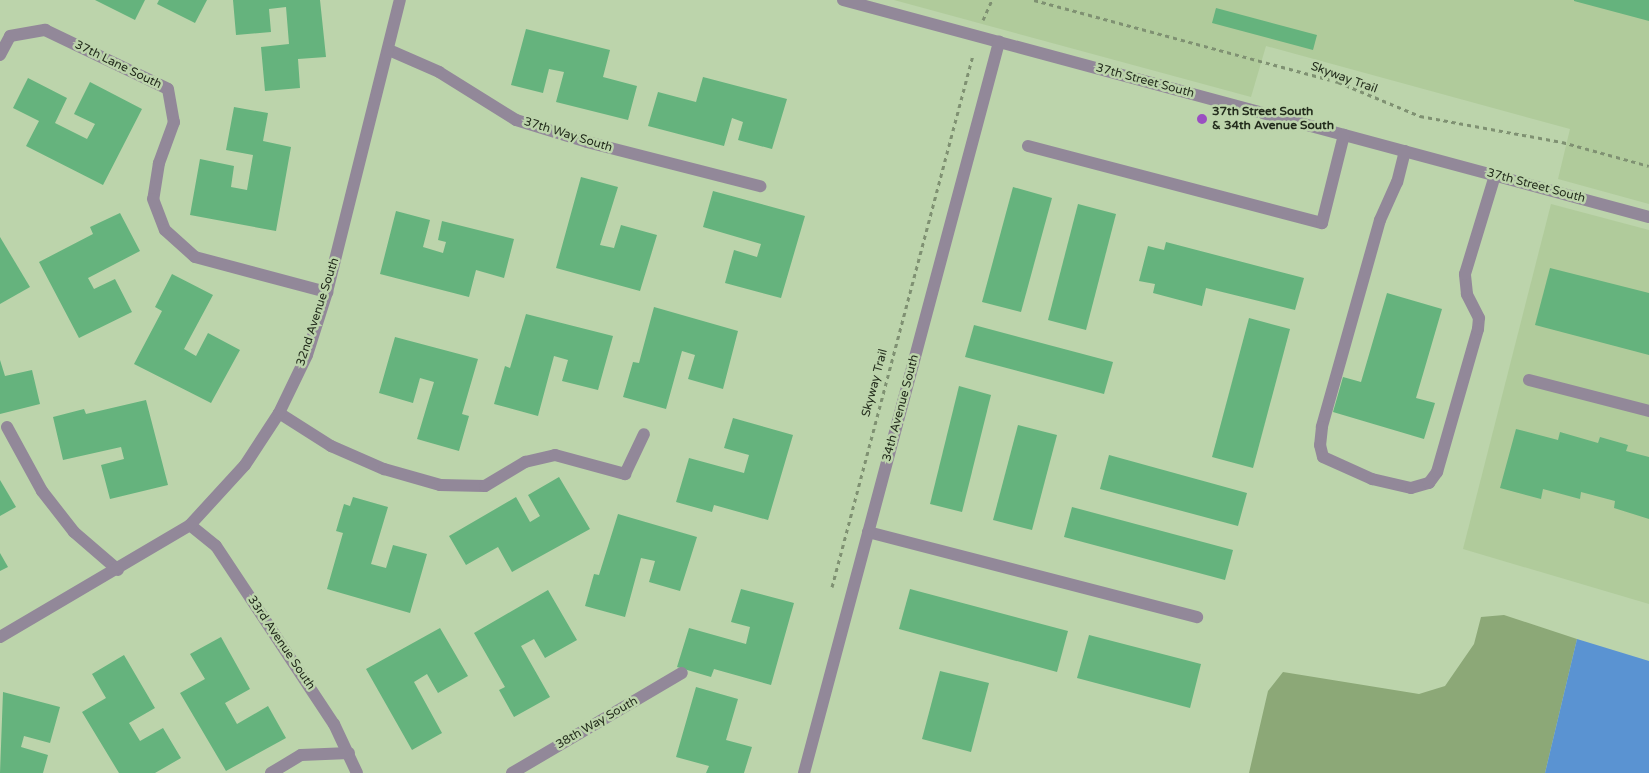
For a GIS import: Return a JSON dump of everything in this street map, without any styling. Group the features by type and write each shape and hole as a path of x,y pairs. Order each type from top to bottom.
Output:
{"street":[{"name":"32nd Avenue South","path":"0,637 118,570 190,525 246,465 279,413 306,355 327,292 400,0"},
{"name":"37th Street South","path":"843,0 1649,217"},
{"name":"37th Lane South","path":"0,55 10,36 45,30 168,89 174,122 159,163 152,199 165,230 195,257 327,292"},
{"name":"34th Avenue South","path":"804,773 999,42"},
{"name":"37th Way South","path":"389,50 439,72 516,120 587,142 760,186"},
{"path":"1028,146 1322,223 1344,135"},
{"path":"1405,151 1397,182 1380,220 1320,445 1324,457 1372,479 1411,488 1429,483 1437,472 1478,329 1479,318 1467,294 1465,274 1495,176"},
{"path":"1529,380 1649,411"},
{"path":"279,413 331,446 384,469 440,485 485,486 525,462 555,455 625,474 644,434"},
{"path":"7,427 42,491 74,532 118,570"},
{"name":"33rd Avenue South","path":"190,525 216,546 334,724 357,773"},
{"path":"868,532 1196,617"},
{"name":"38th Way South","path":"512,773 682,673"},
{"path":"271,773 301,755 349,753"}],"path":[{"name":"Skyway Trail","path":"831,589 985,11 992,0"},
{"name":"Skyway Trail","path":"1034,0 1338,82 1420,116 1562,142 1649,166"}],"shaded area":[{"path":"894,0 1649,0 1649,204 1558,179 1570,129 1266,46 1251,97"},
{"path":"1551,204 1649,230 1649,604 1463,549"},
{"path":"1504,615 1577,639 1545,773 1249,773 1268,691 1283,672 1419,694 1445,686 1474,644 1481,617"}],"water":[{"path":"1577,639 1649,661 1649,773 1545,773"}],"building":[{"path":"95,0 145,0 135,20"},
{"path":"159,0 207,0 195,23 157,4"},
{"path":"233,0 320,0 326,57 298,59 300,88 265,91 261,47 289,44 286,7 269,9 271,32 236,35"},
{"path":"1649,0 1649,21 1574,1"},
{"path":"1216,8 1317,35 1313,50 1212,23"},
{"path":"526,29 610,50 603,77 637,86 628,120 556,102 564,72 549,69 543,93 511,85"},
{"path":"703,77 787,99 772,149 738,140 743,122 732,118 724,146 648,126 658,92 696,102"},
{"path":"28,78 67,98 55,123 87,139 95,124 74,114 90,82 142,109 103,185 26,146 39,121 13,108"},
{"path":"234,107 268,113 263,141 291,147 276,231 190,215 200,159 234,166 231,187 247,190 253,155 226,150"},
{"path":"581,177 618,187 600,245 614,248 621,225 657,235 640,291 556,268"},
{"path":"1013,187 1052,198 1021,312 982,302"},
{"path":"713,191 805,216 781,298 725,283 734,250 757,257 761,244 703,227"},
{"path":"1078,204 1116,214 1086,330 1048,320"},
{"path":"396,211 430,220 423,247 443,253 446,242 438,240 442,221 514,239 504,278 476,270 469,297 380,274"},
{"path":"120,213 140,251 88,278 94,289 115,279 132,312 79,338 39,262 93,234 90,227"},
{"path":"0,237 30,287 0,304"},
{"path":"1166,242 1304,278 1295,310 1206,288 1202,306 1153,293 1155,284 1139,281 1148,246 1164,250"},
{"path":"1550,268 1649,293 1649,355 1535,325"},
{"path":"172,274 213,295 184,349 196,356 208,333 240,350 211,403 134,364 162,311 155,307"},
{"path":"1387,293 1442,309 1416,398 1435,403 1424,439 1333,412 1343,377 1361,382"},
{"path":"654,307 738,331 723,389 688,379 695,355 682,351 666,409 623,397 633,362 639,363"},
{"path":"526,314 613,336 598,390 562,381 568,360 554,356 538,416 494,404 505,366 510,368"},
{"path":"1249,318 1290,329 1253,468 1212,457"},
{"path":"974,325 1113,362 1104,394 965,357"},
{"path":"395,337 478,359 462,414 469,416 459,451 417,439 434,382 420,378 413,403 379,393"},
{"path":"0,360 5,376 32,370 40,404 0,414"},
{"path":"959,386 991,395 962,512 930,504"},
{"path":"146,400 168,485 110,499 101,465 124,459 121,447 63,460 53,417 84,409 86,414"},
{"path":"733,418 793,435 768,520 714,505 712,512 676,502 689,458 744,473 749,455 724,448"},
{"path":"1018,425 1057,435 1032,530 993,520"},
{"path":"1516,429 1558,440 1560,432 1598,443 1600,437 1628,445 1626,451 1649,457 1649,519 1614,508 1615,501 1581,492 1580,499 1543,489 1541,499 1500,488"},
{"path":"1109,455 1247,493 1238,526 1100,489"},
{"path":"559,477 590,529 512,572 498,547 466,565 449,536 516,497 530,522 540,516 528,495"},
{"path":"0,480 16,507 0,516"},
{"path":"353,497 388,507 371,564 386,568 393,545 427,554 410,613 327,589 343,533 336,531 344,504 350,506"},
{"path":"1072,507 1233,550 1225,580 1064,537"},
{"path":"618,514 697,537 680,591 649,582 655,561 641,558 625,617 585,606 594,574 599,575"},
{"path":"0,553 8,567 0,571"},
{"path":"741,589 794,603 771,685 714,669 711,677 677,667 689,628 746,644 750,627 731,622"},
{"path":"910,589 1068,631 1057,672 899,629"},
{"path":"548,590 577,640 545,658 534,639 521,646 550,697 514,717 499,690 505,687 474,633"},
{"path":"440,628 468,676 438,693 427,674 414,682 442,733 412,750 366,669"},
{"path":"1089,635 1201,664 1190,708 1077,678"},
{"path":"221,637 250,689 225,703 237,724 268,706 286,738 226,771 180,693 205,679 190,654"},
{"path":"124,655 155,708 129,723 140,741 163,728 181,758 155,773 119,773 82,712 106,698 92,674"},
{"path":"940,671 989,683 971,752 922,739"},
{"path":"696,687 738,699 726,740 752,747 744,773 706,773 709,766 676,757"},
{"path":"3,692 60,707 50,743 24,736 21,747 48,755 43,773 0,773"}],"place":[{"name":"37th Street South & 34th Avenue South","path":"1202,119"}]}
